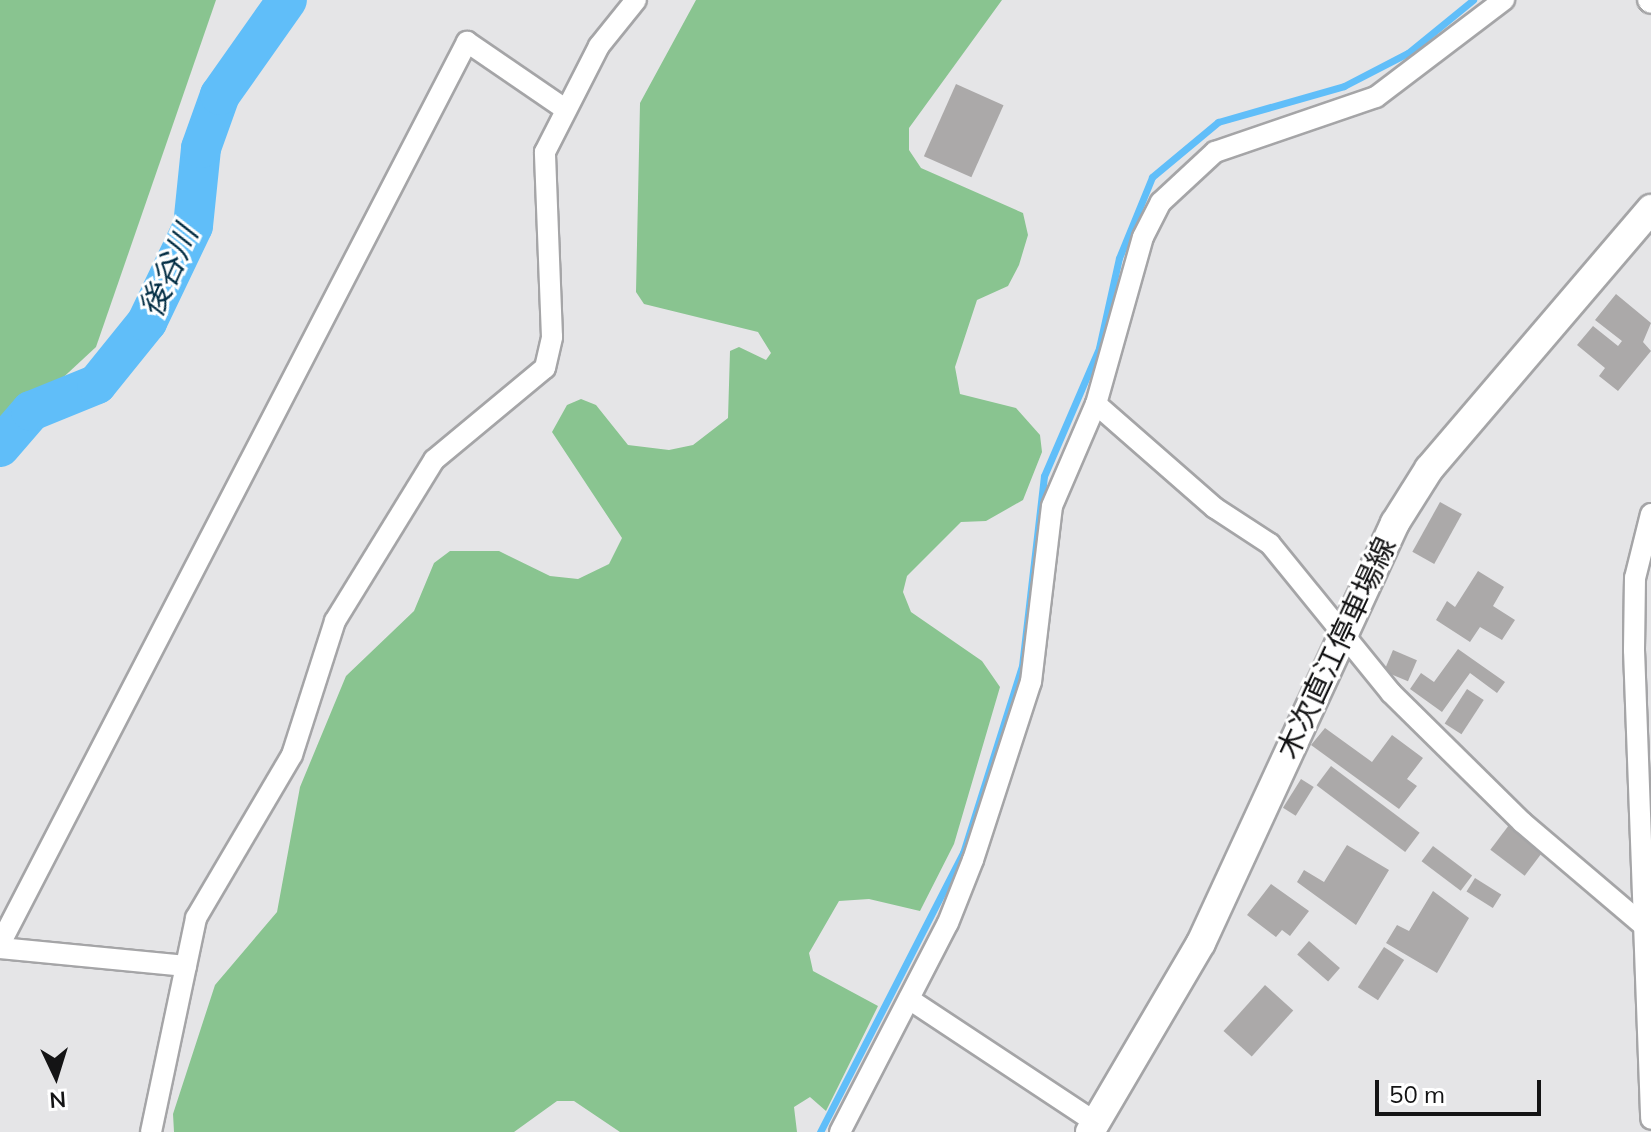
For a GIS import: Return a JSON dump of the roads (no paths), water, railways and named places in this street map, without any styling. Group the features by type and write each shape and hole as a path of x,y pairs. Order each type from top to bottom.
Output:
{"main road":[{"name":"木次直江停車場線","path":"1098,1129 1201,943 1342,625 1429,469 1651,209"}],"street":[{"path":"151,1132 186,966 208,887 299,740 335,621 434,460 545,368 552,337 541,171 562,107 636,0"},
{"path":"840,1132 948,923 1012,743 1031,682 1052,506 1096,404 1143,237 1184,175 1246,137 1376,97 1504,0"},
{"path":"186,966 0,946 467,42 562,107"},
{"path":"1096,404 1215,508 1270,544 1342,625 1402,703 1522,822 1644,926"},
{"path":"1651,514 1635,578 1651,1119"},
{"path":"909,999 1098,1129"}],"waterway":[{"name":"後谷川","path":"0,447 31,411 97,384 147,322 193,226 201,148 220,95 287,0"},
{"path":"820,1132 963,853 1022,666 1044,476 1099,348 1119,258 1152,177 1218,122 1344,86 1408,53 1473,0"}]}
